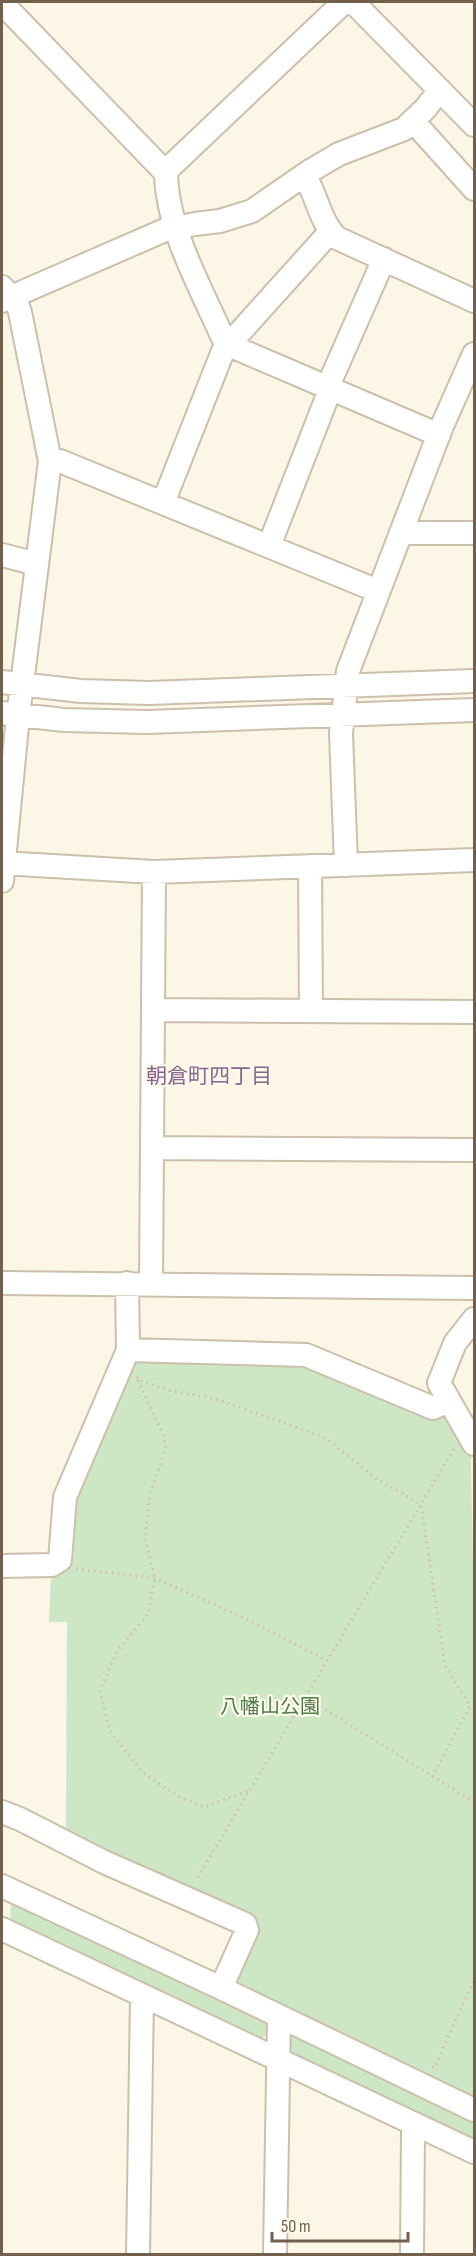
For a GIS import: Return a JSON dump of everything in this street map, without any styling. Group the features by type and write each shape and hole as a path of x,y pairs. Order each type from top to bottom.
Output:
{"street":[{"path":"166,173 187,150 344,2"},
{"path":"353,2 474,125"},
{"path":"2,3 166,173 181,244 222,336 229,344 238,350 439,435"},
{"path":"440,90 404,129 339,154 252,211 220,221 165,230 5,295 20,312 50,461 37,564 12,684 2,869 154,872 474,860"},
{"path":"413,121 474,189"},
{"path":"304,175 330,232 337,238 474,301"},
{"path":"163,503 219,358 330,232"},
{"path":"269,546 332,376 384,259"},
{"path":"346,865 342,715 352,660 454,396 474,354"},
{"path":"50,461 60,461 378,591"},
{"path":"402,533 474,533"},
{"path":"2,555 37,564"},
{"path":"12,684 81,691 149,693 474,681"},
{"path":"10,715 64,720 147,722 474,710"},
{"path":"310,866 311,1011"},
{"path":"151,1284 154,872"},
{"path":"154,1011 474,1012"},
{"path":"152,1148 474,1150"},
{"path":"2,1283 474,1288"},
{"path":"2,1566 57,1563 61,1556 65,1497 128,1350 127,1283"},
{"path":"470,1436 440,1386 455,1342 474,1319"},
{"path":"128,1350 306,1355 433,1408 448,1401"},
{"path":"2,1812 104,1862 245,1924 247,1930 221,1989"},
{"path":"2,1886 474,2110"},
{"path":"2,1929 474,2152"},
{"path":"138,2254 142,1996"},
{"path":"275,2254 279,2018"},
{"path":"412,2254 413,2132 416,2124"}],"path":[{"path":"128,1350 138,1380 163,1435 166,1448 150,1494 145,1539 155,1578 148,1614 118,1650 100,1690 109,1730 142,1772 179,1797 205,1806 250,1790"},
{"path":"138,1380 171,1392 212,1398 326,1438 378,1480 421,1504"},
{"path":"185,1898 421,1504 470,1436"},
{"path":"421,1504 445,1666 470,1706 432,1777"},
{"path":"57,1563 72,1568 155,1578 242,1617 327,1661"},
{"path":"305,1697 474,1802"},
{"path":"424,2063 434,2068 474,1980"}],"green space":[{"name":"八幡山公園","path":"128,1360 305,1362 433,1416 452,1420 473,1452 471,1460 474,1611 474,2098 238,1984 234,1978 258,1924 161,1882 66,1835 67,1622 49,1622 51,1572 67,1572 68,1498"},
{"path":"11,1899 268,2023 267,2035 258,2041 10,1924"},
{"path":"288,2033 474,2120 474,2143 296,2061 285,2049"}],"district":[{"name":"朝倉町四丁目","path":"209,1076"}]}
